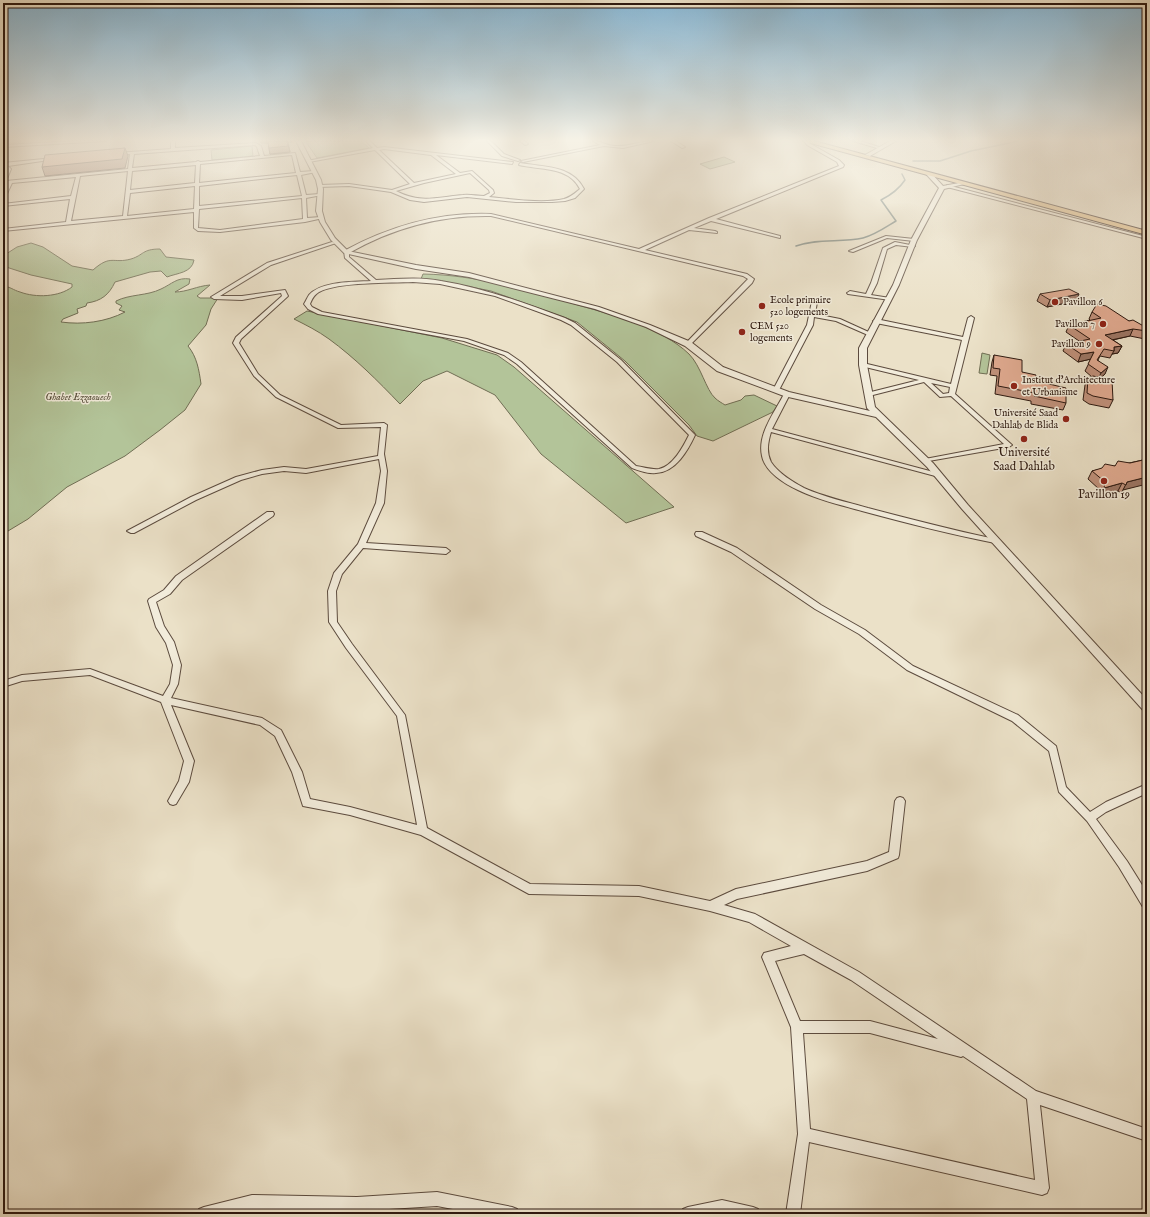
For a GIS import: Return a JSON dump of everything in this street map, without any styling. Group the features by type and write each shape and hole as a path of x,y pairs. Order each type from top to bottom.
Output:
{"highway":[{"path":"1017,198 1147,233"},
{"path":"1030,198 1147,229"}],"street":[{"path":"3,205 66,198"},
{"path":"68,223 73,198"},
{"path":"125,216 127,198"},
{"path":"196,198 196,228 206,232 321,218"},
{"path":"3,230 289,198"},
{"path":"304,198 305,221"},
{"path":"320,198 319,210 321,218 334,242 346,252 511,284 597,308 648,326 688,344 720,369 788,394 877,415"},
{"path":"404,198 423,202 452,198"},
{"path":"485,198 512,202 556,201 570,198"},
{"path":"640,250 764,198"},
{"path":"937,198 913,243 888,299 863,348 863,365 871,408 939,475 995,541 1147,707"},
{"path":"994,198 1147,238"},
{"path":"346,252 369,238 435,219 463,214 483,214 745,274 751,279 750,282 688,344"},
{"path":"711,219 778,237"},
{"path":"688,229 715,232"},
{"path":"851,251 886,237 913,243"},
{"path":"334,242 269,264 214,297 242,298 277,291 283,291 286,293 283,298 240,334 236,343 256,374 278,396 340,427 384,425 382,457 384,470 380,503 361,545 338,573 332,591 333,622 349,646 401,715 423,831"},
{"path":"868,296 874,283 885,248 895,243 913,243"},
{"path":"346,252 347,257 375,282 413,280 440,282 497,295 572,324 619,362 688,430 692,435 689,442 666,468 659,471 648,471 634,467 519,363 506,354 465,340 320,313 310,308 307,304 308,299 314,293 330,286 375,282"},
{"path":"850,292 888,299"},
{"path":"776,390 810,325 813,315 814,302"},
{"path":"813,315 838,320 870,334"},
{"path":"952,394 971,318"},
{"path":"876,321 965,339"},
{"path":"863,365 953,386"},
{"path":"869,394 926,380"},
{"path":"926,380 942,396 952,394"},
{"path":"788,394 769,430 765,443 765,454 768,463 777,473 795,486 822,497 934,529 995,541"},
{"path":"925,461 1009,445 952,394"},
{"path":"769,430 939,475"},
{"path":"131,531 228,482 258,471 295,469 306,471 382,457"},
{"path":"165,700 174,684 177,665 170,642 160,627 152,600 167,592 179,578 270,514"},
{"path":"699,534 734,550 818,607 862,632 910,668 1015,718 1053,749 1062,789 1090,818 1123,864 1147,903"},
{"path":"361,545 446,551"},
{"path":"3,684 22,678 90,672 165,700 262,722 278,733 297,772 306,803 350,811 423,831 529,889 639,891 710,906 751,918 855,976 1032,1096 1147,1135"},
{"path":"165,700 189,761 184,782 173,801"},
{"path":"1090,818 1096,811 1139,794 1147,788"},
{"path":"710,906 736,894 867,866 894,855 900,801"},
{"path":"793,1214 804,1134 797,1027 768,957 806,948"},
{"path":"797,1027 870,1026 968,1052"},
{"path":"804,1134 1042,1188 1032,1096"},
{"path":"204,1214 252,1202 357,1204 437,1199 512,1214"},
{"path":"688,1214 722,1207 753,1214"}],"green space":[{"name":"Ghabet Ezzaouech","path":"31,243 43,247 72,266 93,270 104,262 131,259 146,251 154,249 160,249 166,257 194,260 193,264 187,270 167,277 161,271 150,272 115,282 104,297 87,303 86,306 77,309 78,313 63,319 61,322 85,323 110,318 125,312 119,310 122,306 116,303 116,301 127,297 156,291 182,279 190,279 189,284 175,292 210,285 197,296 200,298 218,298 211,309 206,325 188,346 196,359 201,384 185,410 125,456 67,487 28,519 3,534 3,286 26,294 40,296 54,295 72,287 72,284 31,275 3,266 3,256 17,247"},
{"path":"423,274 463,277 502,284 621,318 665,337 689,354 697,365 712,394 716,399 725,405 741,400 745,396 754,395 777,406 773,412 713,441 697,436 689,425 625,361 577,322 491,291 441,281 421,279"},
{"path":"307,311 442,338 497,355 514,367 674,507 626,523 541,454 495,395 447,371 423,381 400,404 366,370 339,346 321,333 294,319"},
{"path":"982,353 990,355 987,374 979,373"}],"building":[{"path":"1069,289 1079,294 1050,300 1040,294"},
{"path":"1097,304 1106,306 1129,321 1133,320 1147,328 1147,331 1133,329 1105,335 1122,346 1114,347 1114,351 1104,349 1097,360 1108,367 1101,373 1088,364 1094,352 1081,354 1066,344 1090,339 1069,325 1101,318 1092,312"},
{"path":"994,355 1022,360 1022,372 1036,375 1036,381 1066,388 1066,403 1034,396 1035,393 998,386 1000,369 993,368"},
{"path":"1093,376 1112,380 1113,400 1093,396 1087,393 1088,378"},
{"path":"1143,460 1147,463 1147,477 1127,482 1126,485 1122,483 1104,488 1105,482 1092,471 1102,468 1105,464 1115,466 1118,461 1130,463"}],"waterway":[{"path":"796,246 821,241 863,238 876,233 896,221 881,200 885,198"}],"place":[{"name":"Pavillon 6","path":"1055,302"},
{"name":"Ecole primaire 520 logements","path":"762,306"},
{"name":"Pavillon 7","path":"1103,324"},
{"name":"CEM 520 logements","path":"742,332"},
{"name":"Pavillon 9","path":"1099,344"},
{"name":"Institut d'Architecture et Urbanisme","path":"1014,386"},
{"name":"Université Saad Dahlab de Blida","path":"1066,419"},
{"name":"Université Saad Dahlab","path":"1024,439"},
{"name":"Pavillon 19","path":"1104,481"}]}
